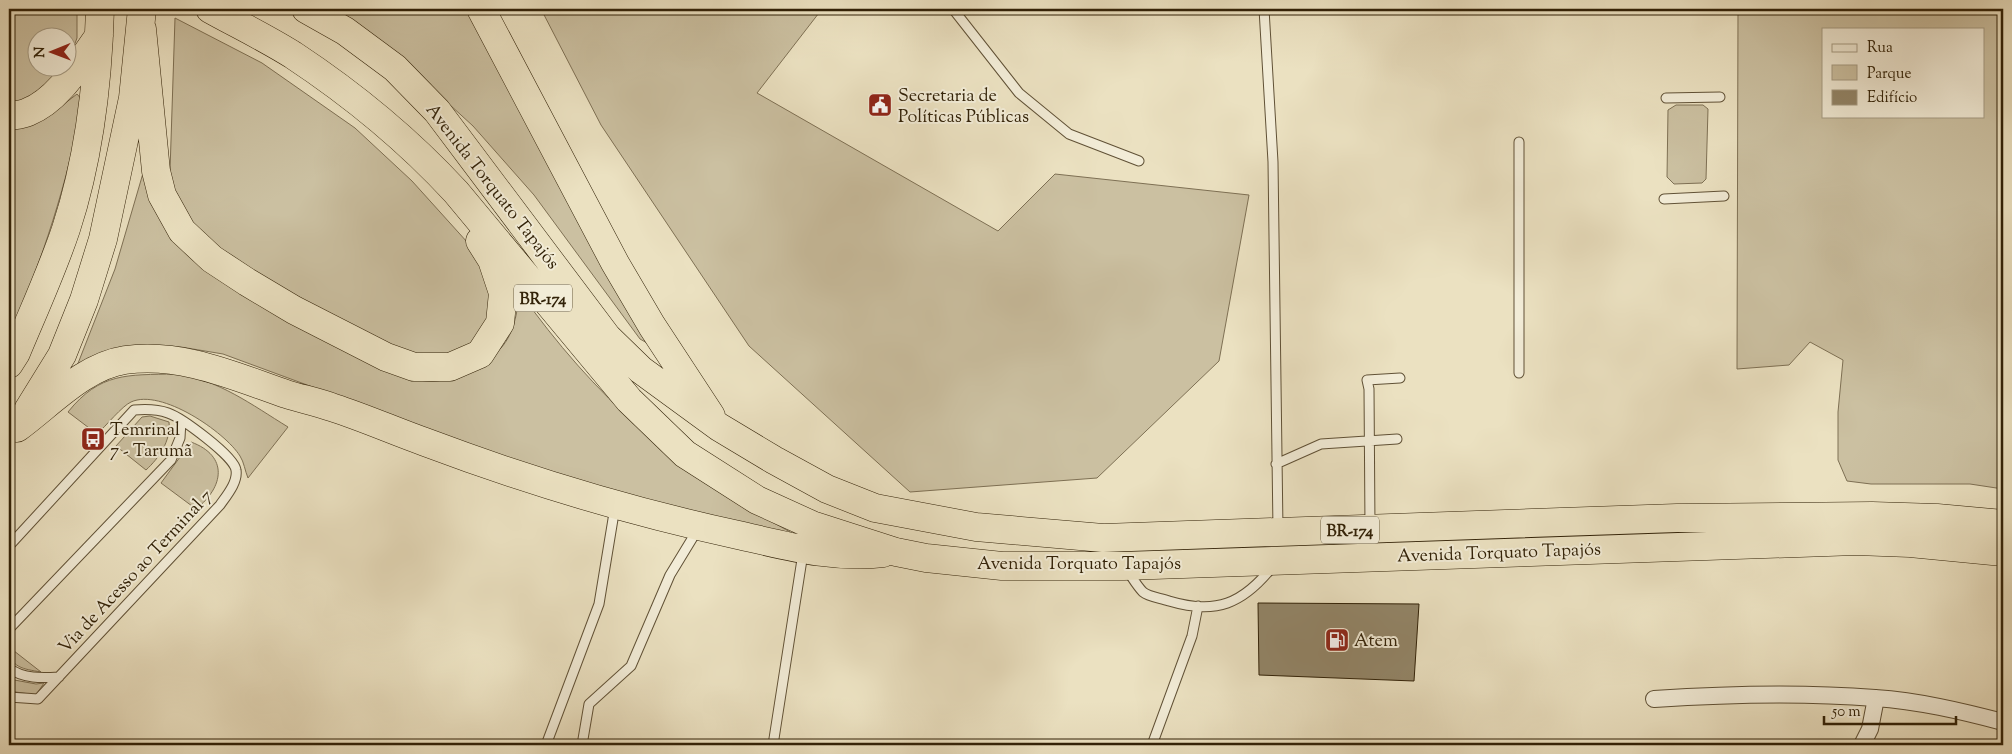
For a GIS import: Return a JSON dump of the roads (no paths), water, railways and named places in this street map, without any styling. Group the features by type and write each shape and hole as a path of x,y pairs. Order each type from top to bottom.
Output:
{"highway":[{"path":"9,364 16,353 66,230 81,173 94,93 100,9"},
{"name":"Avenida Torquato Tapajós","path":"210,9 291,54 345,91 427,160 456,192 628,400 685,454 757,500 812,525 896,552 926,558 1002,566 1124,566 1278,547 1370,530 1677,518 1872,516 1937,518 2003,524"},
{"name":"Avenida Torquato Tapajós","path":"306,9 344,31 394,68 437,111 607,336 641,370 719,427 827,489 884,510 976,527 1103,538 1278,547 1856,542 1910,543 2003,552"},
{"path":"481,9 611,256 652,326 719,427"},
{"path":"142,19 156,171 162,195 182,231 212,258 246,282 294,310 386,357 414,367 450,367 480,354 500,323 503,293 492,260 427,160"},
{"path":"13,433 62,355 84,300 103,239 122,158 142,19"},
{"path":"9,116 28,112 49,99 70,76 99,36"},
{"path":"13,433 70,386 92,372 123,360 167,359 248,379 286,394 333,407 519,475 699,527 830,555 855,556 896,552"}],"street":[{"path":"1654,699 1746,694 1876,698 1952,709 2003,722"},
{"path":"1862,745 1870,729 1876,698"}],"lane":[{"path":"953,9 1019,93 1069,134 1139,161"},
{"path":"1124,566 1144,593 1183,605 1214,607 1239,599 1258,586 1278,547 1272,162 1264,9"},
{"path":"1666,98 1720,97"},
{"path":"1519,142 1519,373"},
{"path":"1664,199 1724,196"},
{"path":"1370,530 1369,389 1367,380 1400,378"},
{"name":"Via de Acesso ao Terminal 7","path":"9,546 134,410 157,410 181,420 232,460 236,470 231,489 220,505 59,678 38,699 9,697"},
{"path":"9,629 172,460 180,438 181,420"},
{"path":"1276,464 1321,444 1397,439"},
{"path":"546,745 599,604 608,537 615,504"},
{"path":"582,745 589,704 631,666 670,575 699,527"},
{"path":"773,745 804,549"},
{"path":"1152,745 1192,636 1198,606"},
{"name":"Via de Acesso ao Terminal 7","path":"9,668 26,676 59,678"}],"place":[{"name":"Secretaria de Políticas Públicas","path":"880,105"},
{"name":"Temrinal 7 - Tarumã","path":"93,439"},
{"name":"Atem","path":"1337,640"}]}
